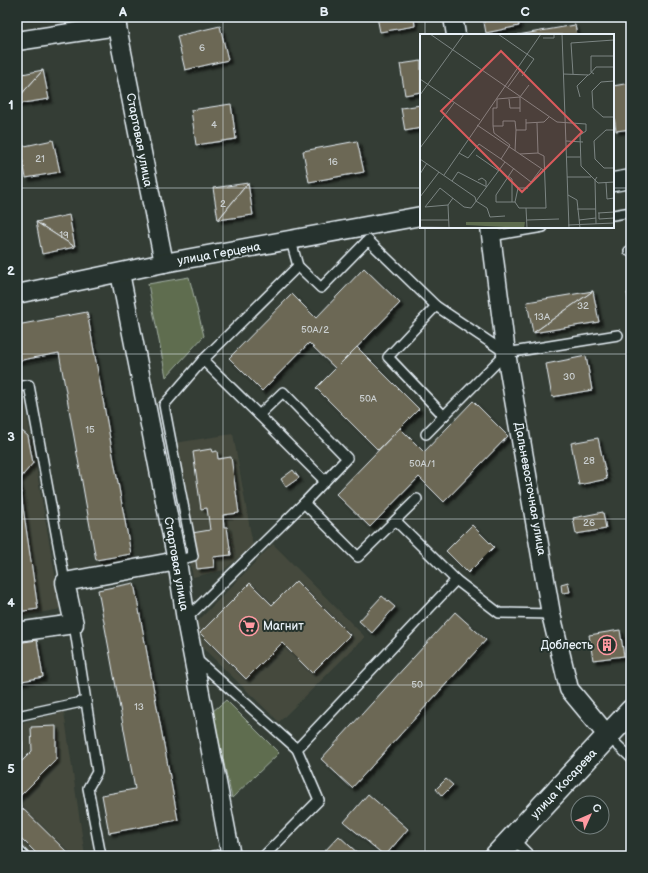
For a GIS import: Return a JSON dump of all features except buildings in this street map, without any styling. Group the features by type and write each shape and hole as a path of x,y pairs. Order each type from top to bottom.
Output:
{"street":[{"path":"453,17 456,34"},
{"path":"17,41 116,22"},
{"name":"Стартовая улица","path":"116,22 164,263"},
{"path":"614,182 631,179"},
{"name":"улица Герцена","path":"17,294 164,263 291,241 367,234 420,216"},
{"name":"Дальневосточная улица","path":"490,231 506,353 551,614 569,689 608,736"},
{"name":"Стартовая улица","path":"120,273 177,561 225,855"},
{"path":"17,632 74,624 65,582 177,561"},
{"name":"улица Косарева","path":"496,856 631,711"}],"lane":[{"path":"614,215 631,212"},
{"path":"490,231 530,228"},
{"path":"291,241 298,266 321,288 367,234 436,306 506,353"},
{"path":"177,561 193,556 164,405 203,360 298,266"},
{"path":"436,306 388,357 444,416"},
{"path":"426,434 506,353 618,335"},
{"path":"203,360 325,481"},
{"path":"17,387 29,385 65,582"},
{"path":"186,620 304,503 347,458 283,392 259,415"},
{"path":"304,503 358,557 417,499"},
{"path":"396,521 456,580 499,613 551,614"},
{"path":"297,749 456,580"},
{"path":"74,624 97,772 88,788 101,856"},
{"path":"193,656 297,749 319,800 264,856"},
{"path":"17,716 86,701"},
{"path":"608,736 631,758"},
{"path":"17,743 17,748"},
{"path":"513,839 530,856"},
{"path":"17,849 24,856"}],"shaded area":[{"path":"24,398 61,609 17,617 17,399"},
{"path":"233,434 253,546 224,570 193,577 168,444"},
{"path":"273,544 365,637 279,722 201,646 196,623"},
{"path":"64,712 85,856 17,856 17,724"}],"green space":[{"path":"189,277 204,336 166,377 148,284"},
{"path":"226,700 279,753 232,798 212,712"}],"place":[{"name":"Магнит","path":"249,626"},
{"name":"Доблесть","path":"607,645"}]}
